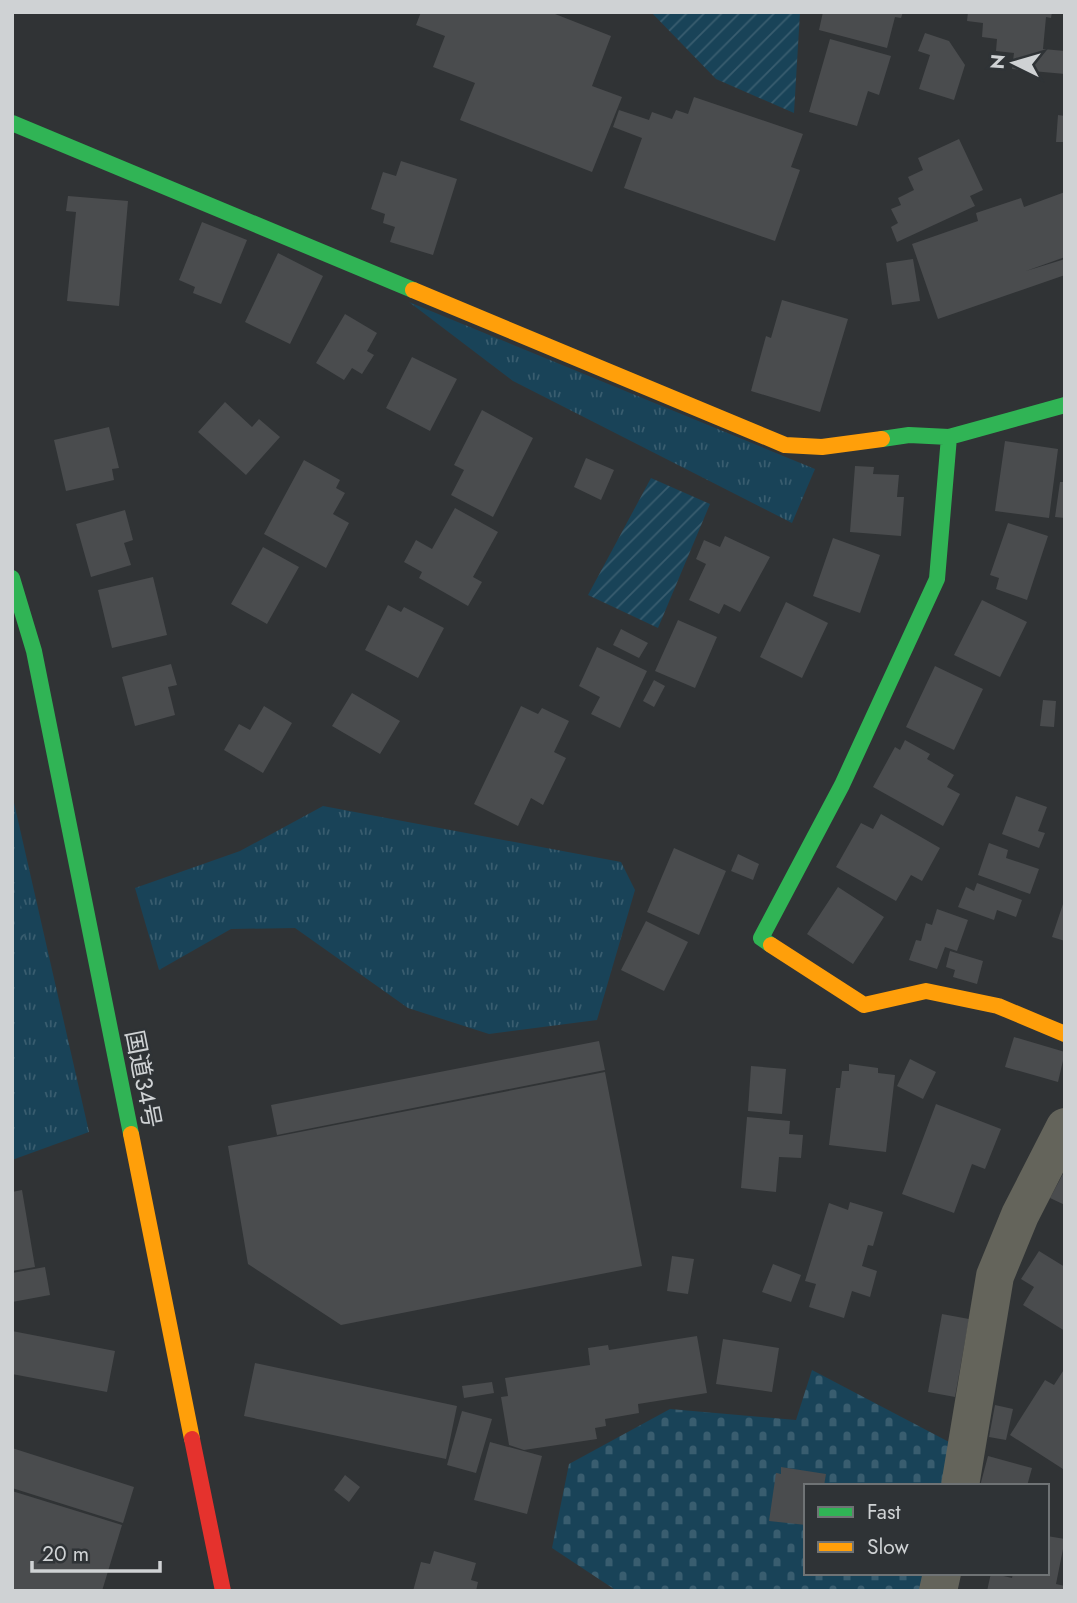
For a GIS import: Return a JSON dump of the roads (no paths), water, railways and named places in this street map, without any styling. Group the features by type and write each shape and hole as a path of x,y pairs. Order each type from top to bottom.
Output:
{"main road":[{"path":"12,123 785,445 821,447 909,435 949,438 1065,405"},
{"path":"949,438 937,579 842,785 761,938 864,1005 926,991 998,1006 1065,1034"},
{"name":"国道34号","path":"12,578 34,651 223,1591"}],"street":[{"path":"960,1484 995,1276 1020,1215 1065,1127"}]}
